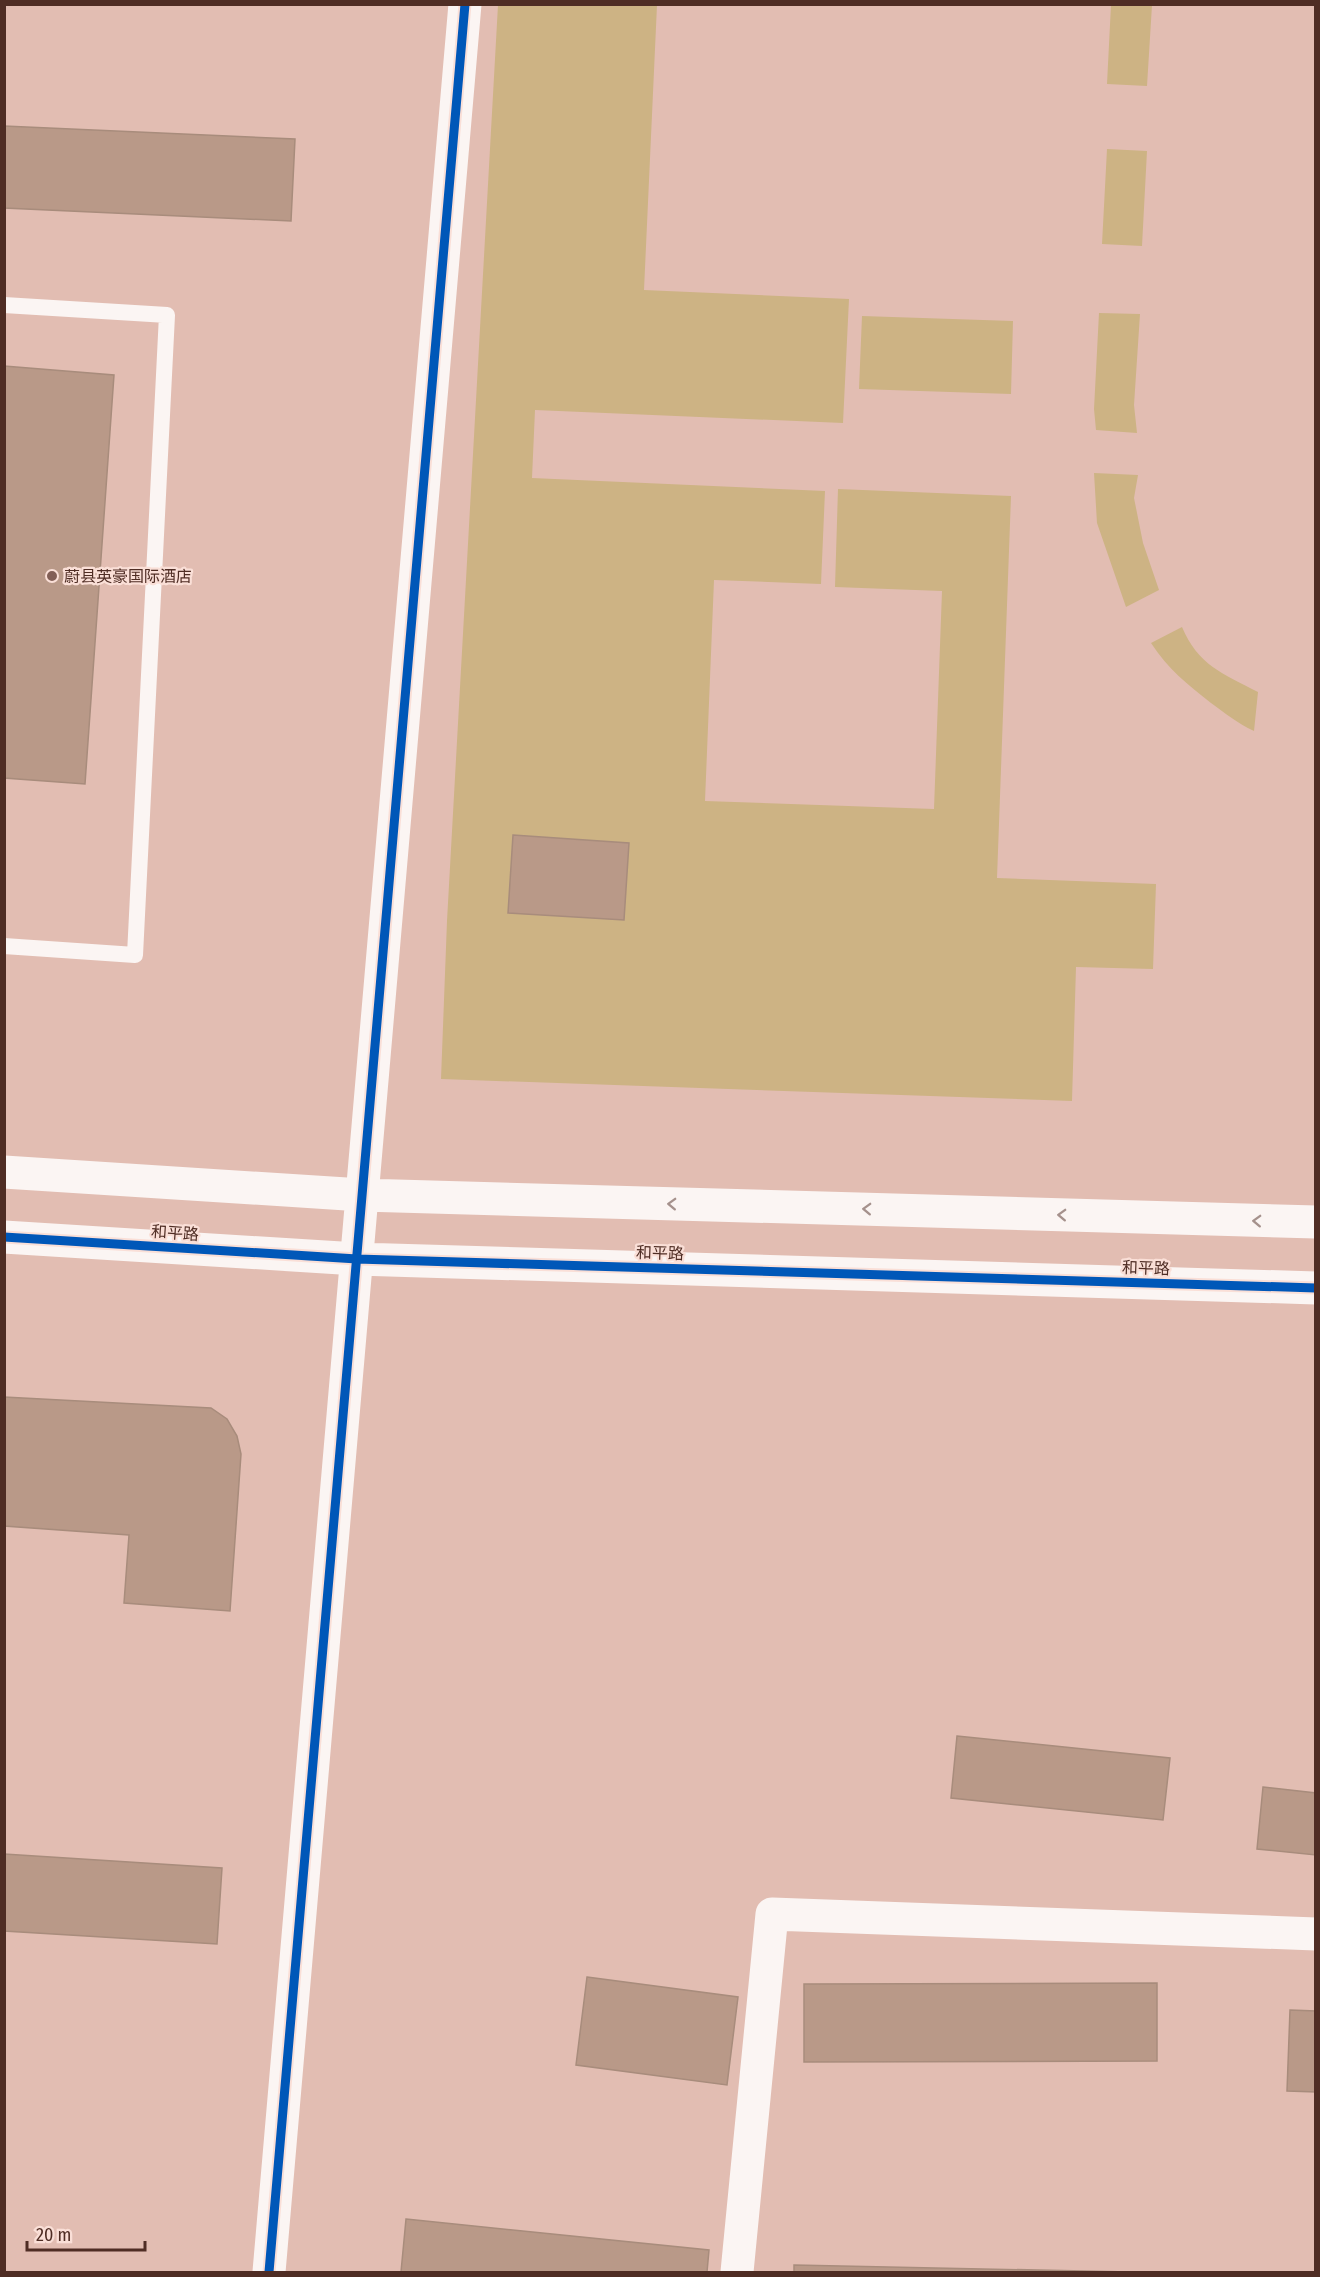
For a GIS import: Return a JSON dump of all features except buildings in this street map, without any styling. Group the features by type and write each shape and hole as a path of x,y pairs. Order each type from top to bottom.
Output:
{"street":[{"path":"269,2272 465,4"},
{"path":"4,1172 362,1195 1316,1222"},
{"name":"和平路","path":"4,1237 357,1259 1316,1288"},
{"path":"737,2272 772,1914 1316,1934"}],"lane":[{"path":"4,305 167,315 135,955 4,946"}],"shaded area":[{"path":"498,5 657,5 644,290 849,299 843,423 535,410 532,478 825,491 821,584 714,580 705,801 934,809 942,591 835,587 838,489 1011,496 997,878 1156,884 1153,969 1076,967 1072,1101 441,1079 447,921"},
{"path":"1111,5 1152,5 1147,86 1107,84"},
{"path":"1107,149 1147,151 1142,246 1102,244"},
{"path":"1099,313 1140,314 1134,405 1137,433 1096,430 1094,409"},
{"path":"862,316 1013,321 1011,394 859,389"},
{"path":"1094,473 1138,475 1134,498 1143,543 1159,590 1126,607 1097,523"},
{"path":"1182,627 1188,640 1204,660 1223,674 1258,692 1254,731 1226,714 1186,683 1164,661 1151,643"}],"cycle path":[{"path":"269,2272 465,4"},
{"path":"4,1237 357,1259 1316,1288"}],"place":[{"name":"蔚县英豪国际酒店","path":"52,576"}]}
